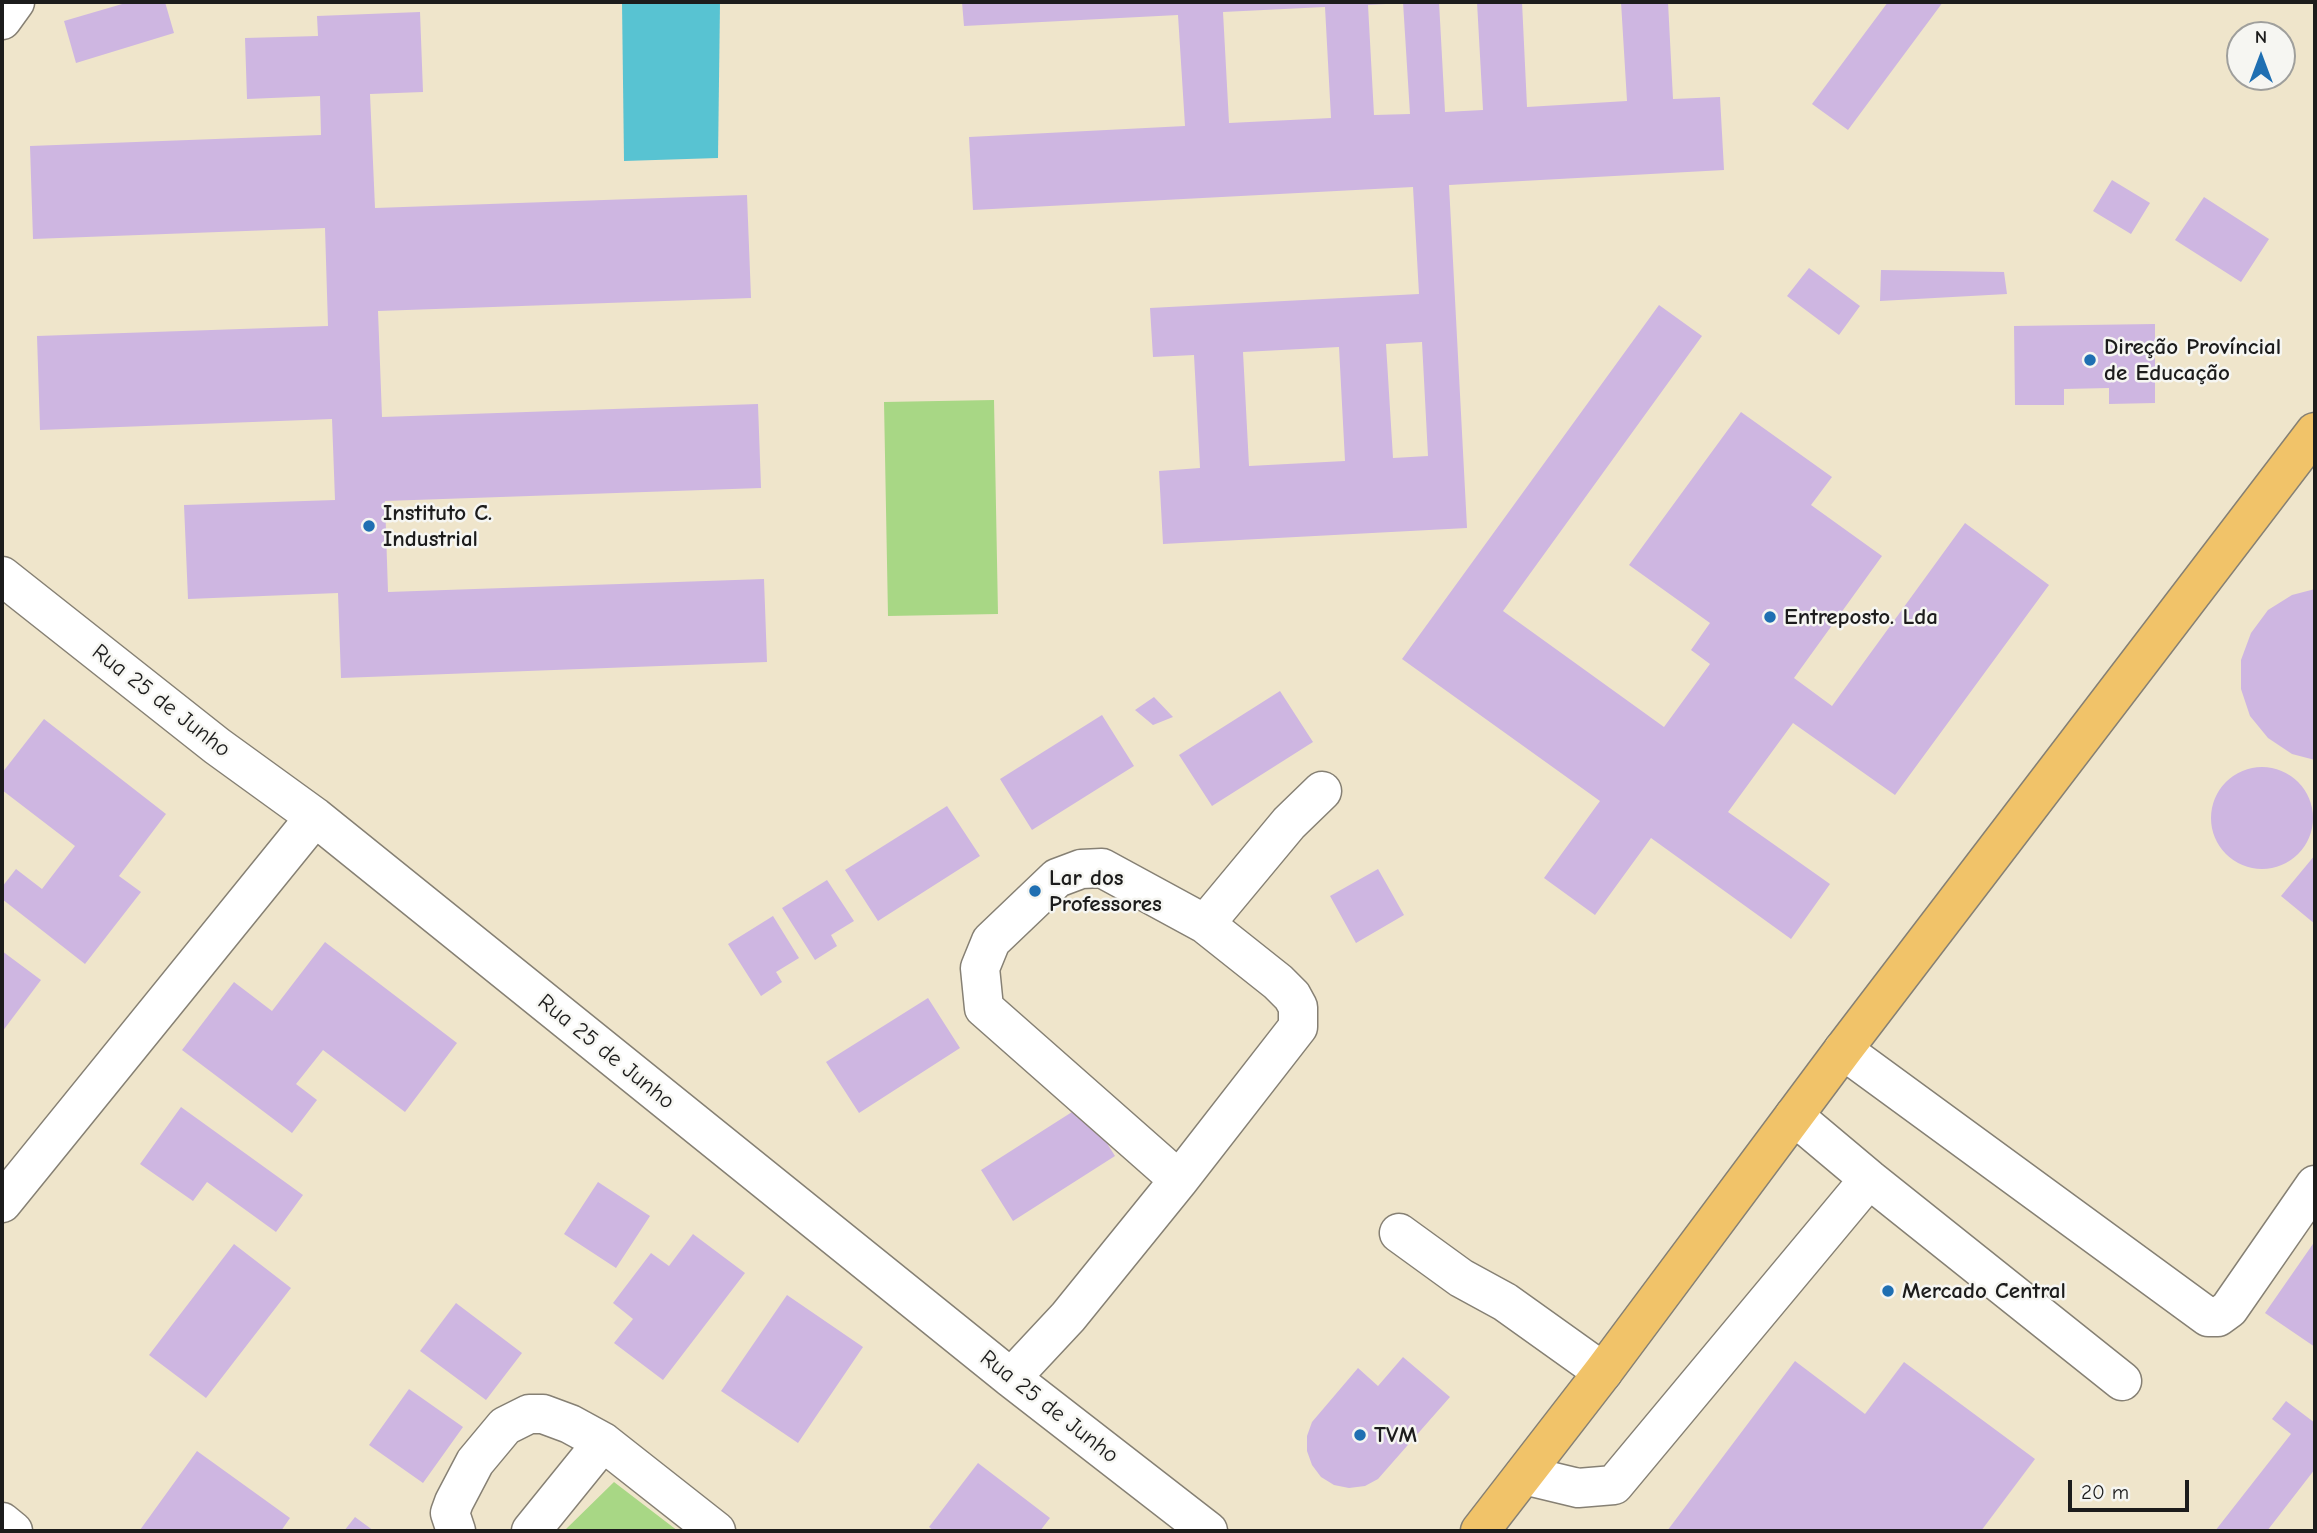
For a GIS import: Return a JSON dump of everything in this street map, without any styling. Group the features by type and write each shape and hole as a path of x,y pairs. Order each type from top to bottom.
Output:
{"main road":[{"path":"1480,1531 2315,432"}],"street":[{"path":"2,20 15,2"},
{"name":"Rua 25 de Junho","path":"2,576 216,746 316,817 1011,1378 1208,1531"},
{"path":"1205,924 1289,823 1322,790"},
{"path":"2,1203 316,817"},
{"path":"1011,1378 1068,1317 1179,1180 1298,1027 1298,1007 1292,996 1205,924 1102,868 1081,869 1058,878 991,942 980,968 984,1008 1179,1180"},
{"path":"1843,1050 2208,1317 2218,1317 2229,1309 2315,1185"},
{"path":"1794,1116 2122,1381"},
{"path":"1524,1475 1578,1488 1614,1485 1869,1179"},
{"path":"1399,1233 1461,1278 1505,1302 1603,1372"},
{"path":"456,1531 450,1513 475,1462 505,1426 529,1414 543,1415 570,1424 603,1442 716,1531"},
{"path":"531,1531 603,1442"},
{"path":"2,1522 13,1531"}],"green space":[{"path":"994,400 998,614 888,616 884,402"},
{"path":"614,1482 678,1531 564,1531"}],"water":[{"path":"622,2 720,2 718,158 624,161"}],"building":[{"path":"129,2 165,2 174,33 76,63 64,21"},
{"path":"962,2 1386,2 1368,5 1374,115 1410,114 1403,2 1439,2 1445,112 1483,110 1477,2 1522,2 1527,107 1627,101 1621,2 1668,2 1673,99 1720,97 1724,170 1449,185 1467,528 1163,544 1159,471 1200,468 1194,355 1153,357 1150,308 1419,294 1413,187 973,210 969,137 1185,126 1178,15 964,26","holes":["1325,7 1331,118 1229,123 1223,12","1422,342 1428,456 1393,458 1386,344","1339,347 1345,461 1249,466 1243,352"]},
{"path":"1888,2 1943,2 1848,130 1812,104"},
{"path":"420,12 423,92 370,94 375,208 747,195 751,298 378,311 382,417 758,404 761,488 385,501 388,592 764,579 767,662 341,678 338,593 188,599 184,505 335,500 332,419 40,430 37,336 328,326 325,228 33,239 30,146 321,135 320,96 247,99 245,38 318,36 317,16"},
{"path":"2112,180 2150,203 2131,234 2093,211"},
{"path":"2204,197 2269,239 2241,282 2175,240"},
{"path":"1809,268 1860,306 1839,335 1787,296"},
{"path":"1881,270 2004,272 2007,294 1880,301"},
{"name":"Entreposto. Lda","path":"1659,305 1702,336 1503,611 1664,727 1710,664 1691,650 1710,623 1629,565 1741,412 1832,477 1811,505 1882,556 1794,678 1832,706 1965,523 2049,585 1895,795 1793,723 1728,812 1830,884 1791,939 1651,838 1595,915 1544,878 1600,801 1402,659"},
{"path":"2155,324 2155,403 2109,404 2109,388 2064,389 2064,405 2015,405 2014,326"},
{"path":"2315,589 2315,760 2292,754 2268,738 2250,716 2241,689 2241,660 2251,633 2268,610 2292,595"},
{"path":"1280,691 1313,742 1212,806 1179,755"},
{"path":"1154,697 1173,717 1153,725 1135,710"},
{"path":"1102,715 1134,766 1032,830 1000,779"},
{"path":"44,719 166,814 119,876 141,892 85,964 2,899 2,887 16,869 42,889 75,846 2,790 2,773"},
{"path":"2262,767 2282,771 2298,782 2309,798 2313,818 2309,838 2298,854 2282,865 2262,869 2242,865 2226,854 2215,838 2211,818 2215,798 2226,782 2242,771"},
{"path":"947,806 980,856 878,921 845,870"},
{"path":"2315,855 2315,924 2281,896"},
{"path":"1378,869 1404,915 1356,943 1330,896"},
{"path":"827,880 854,921 831,935 837,946 815,960 782,908"},
{"path":"773,916 799,958 776,972 782,982 761,996 728,944"},
{"path":"325,942 457,1043 405,1112 323,1050 296,1084 317,1100 292,1133 182,1050 234,982 272,1011"},
{"path":"2,951 41,980 2,1032"},
{"path":"928,998 960,1048 859,1113 826,1062"},
{"path":"1083,1105 1115,1156 1013,1221 981,1170"},
{"path":"181,1107 303,1195 276,1232 207,1182 193,1201 140,1164"},
{"path":"598,1182 650,1216 616,1268 564,1234"},
{"path":"693,1234 745,1273 663,1380 614,1343 633,1319 613,1303 651,1253 669,1266"},
{"path":"2315,1241 2315,1347 2265,1313"},
{"path":"234,1244 291,1288 206,1398 149,1355"},
{"path":"787,1295 863,1347 798,1443 721,1391"},
{"path":"456,1303 522,1353 486,1400 420,1351"},
{"path":"1403,1357 1450,1397 1378,1479 1365,1486 1349,1488 1334,1485 1321,1477 1312,1465 1307,1451 1307,1436 1312,1422 1358,1368 1378,1386"},
{"path":"1795,1361 1865,1414 1904,1362 2035,1459 1981,1531 1667,1531"},
{"path":"409,1389 463,1427 423,1483 369,1445"},
{"path":"2286,1401 2315,1423 2315,1469 2267,1531 2215,1531 2291,1434 2272,1419"},
{"path":"197,1451 290,1518 281,1531 140,1530"},
{"path":"978,1463 1050,1518 1040,1531 934,1531 929,1527"},
{"path":"355,1517 374,1531 344,1531"}],"place":[{"name":"Direção Províncial de Educação","path":"2090,360"},
{"name":"Instituto C. Industrial","path":"369,526"},
{"name":"Entreposto. Lda","path":"1770,617"},
{"name":"Lar dos Professores","path":"1035,891"},
{"name":"Mercado Central","path":"1888,1291"},
{"name":"TVM","path":"1360,1435"}]}
